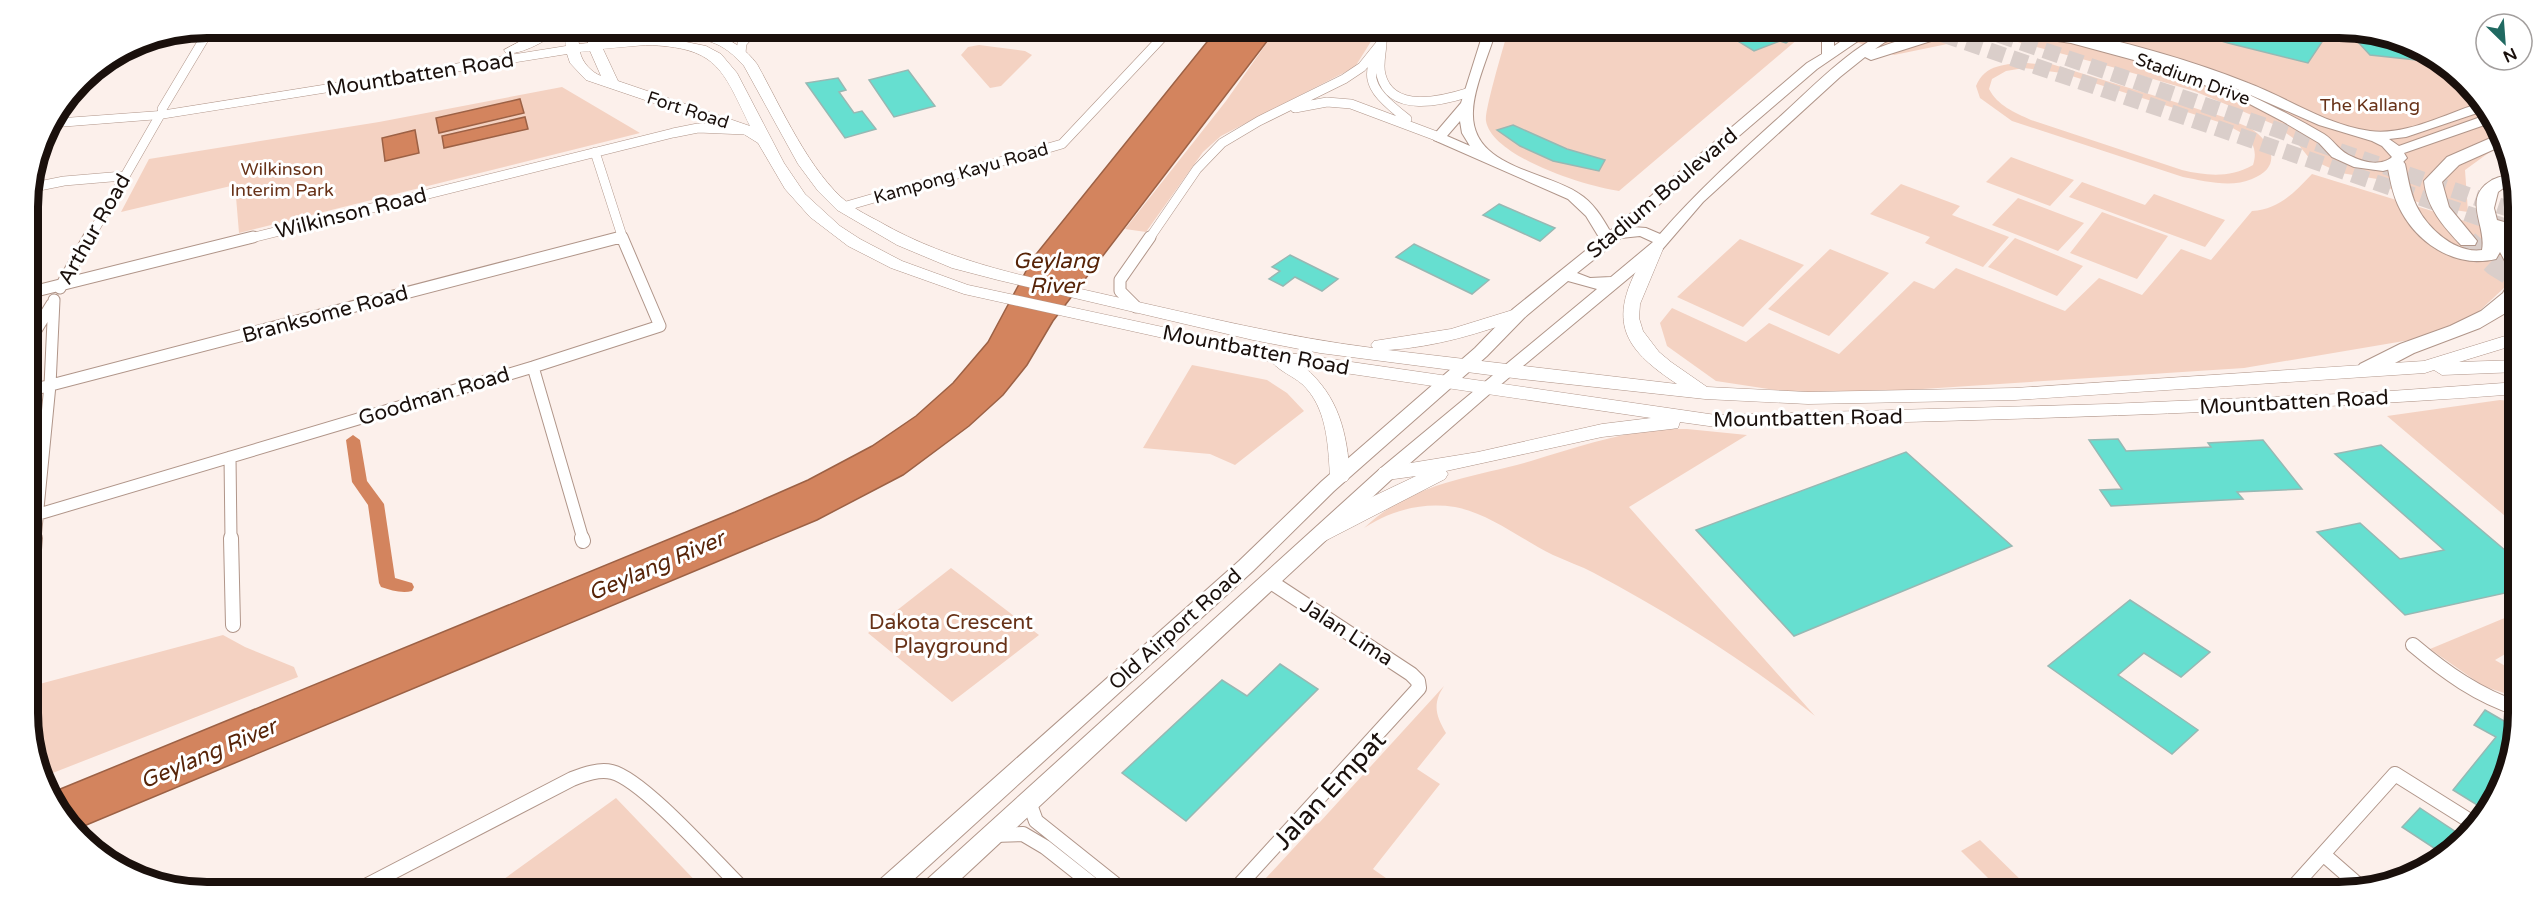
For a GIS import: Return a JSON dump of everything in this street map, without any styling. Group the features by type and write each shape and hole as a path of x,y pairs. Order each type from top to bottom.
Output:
{"highway":[{"path":"2468,241 2439,209 2433,196 2433,181 2453,161 2496,142"},
{"path":"2396,158 2407,205 2419,223 2445,247 2473,257 2489,255 2492,252 2494,246 2487,222 2485,204 2490,189 2506,178"},
{"path":"2506,180 2497,196 2494,210 2498,230 2508,249"},
{"path":"2367,369 2413,346 2463,329 2484,319 2508,299"}],"main road":[{"path":"511,50 537,38"},
{"path":"594,38 600,63 612,84"},
{"name":"Mountbatten Road","path":"617,38 682,44 710,54 728,69 764,140 798,195 817,216 849,240 881,258 938,281 996,296 1269,356 1716,421 2108,410 2508,390"},
{"name":"Mountbatten Road","path":"713,38 741,53 750,64 806,164 824,188 843,207 903,242 958,264 1004,276 1253,334 1320,346 1705,393 1808,398 2015,394 2367,369 2425,367 2508,341"},
{"name":"Mountbatten Road","path":"161,112 570,39"},
{"name":"Mountbatten Road","path":"59,123 109,120 161,112 570,39"},
{"name":"Fort Road","path":"570,39 575,60 587,75 747,130 764,140"},
{"path":"1658,246 1630,307 1633,326 1654,358 1705,393"},
{"path":"1320,346 1406,344 1498,322 1519,313"},
{"path":"1269,356 1292,367 1310,381 1330,409 1338,447 1340,476"},
{"path":"2425,367 2434,369 2508,366"},
{"path":"1387,473 1426,469 1492,456 1597,430 1640,424 1716,421"},
{"path":"1323,534 1425,478 1492,456"}],"street":[{"name":"Arthur Road","path":"38,327 205,38"},
{"path":"741,53 742,43 746,38"},
{"name":"Kampong Kayu Road","path":"843,207 1062,144 1162,38"},
{"path":"1384,38 1371,62 1373,86 1386,103 1418,127"},
{"path":"1487,38 1468,98 1467,131 1473,141 1493,162"},
{"path":"1828,38 1828,54"},
{"name":"Stadium Boulevard","path":"1466,365 1519,313 1828,54 1854,38"},
{"name":"Stadium Boulevard","path":"1507,370 1658,246 1698,199 1835,74 1884,38"},
{"path":"1835,74 1891,48 1937,38"},
{"name":"Stadium Drive","path":"2054,38 2095,46 2200,77 2271,108 2324,140 2333,153 2352,162 2373,167 2485,121"},
{"name":"Stadium Drive","path":"2086,38 2214,75 2267,95 2323,122 2384,142 2396,158"},
{"path":"1382,42 1381,74 1389,90 1420,102 1468,98"},
{"path":"1136,307 1120,291 1120,280 1197,169 1222,143 1274,113 1344,79 1362,67 1382,42"},
{"path":"1439,137 1468,98"},
{"path":"1274,113 1312,104 1340,102 1364,107 1418,127 1573,196 1592,213 1612,237 1645,233 1657,237 1658,246"},
{"name":"Stadium Drive","path":"2324,140 2329,134 2340,132 2401,135 2477,109"},
{"name":"Wilkinson Road","path":"673,133 689,123 695,113"},
{"name":"Wilkinson Road","path":"38,291 673,133 698,128 747,130"},
{"name":"Goodman Road","path":"38,515 533,367 660,326 622,237 595,152"},
{"path":"39,186 123,176"},
{"name":"Branksome Road","path":"38,389 622,237"},
{"path":"1566,274 1580,282 1595,284 1618,280"},
{"path":"38,478 50,386 48,378 54,300"},
{"name":"Old Airport Road","path":"894,882 1246,566 1340,476 1466,365"},
{"path":"533,367 582,542"},
{"name":"Old Airport Road","path":"941,882 1271,582 1387,473 1507,370"},
{"path":"230,457 233,625"},
{"name":"Jalan Lima","path":"1271,582 1411,674 1420,685"},
{"path":"2413,645 2432,662 2480,694 2508,706"},
{"name":"Jalan Empat","path":"1243,882 1379,736 1419,691 1420,685"},
{"path":"373,882 572,778 605,768 623,774 640,787 736,882"},
{"path":"2299,881 2395,774 2469,820"},
{"path":"1029,802 1036,821 1112,882"},
{"path":"993,835 1023,834 1045,847 1089,882"},
{"path":"2323,854 2353,881"}],"green space":[{"path":"1270,38 1373,38 1355,67 1221,136 1203,152 1146,232 1125,229 1226,101"},
{"path":"1506,38 1799,38 1619,191 1564,177 1522,158 1505,147 1492,134 1486,121 1491,91"},
{"name":"The Kallang","path":"1844,38 1976,38 1894,55"},
{"name":"The Kallang","path":"2002,38 2351,38 2373,41 2394,46 2414,55 2451,79 2480,113 2497,146 2465,170 2468,212 2427,206 2398,194 2377,179 2341,173 2310,159 2293,138 2273,124 2194,91"},
{"path":"979,45 1025,51 1032,55 1001,86 990,88 961,55 968,47"},
{"path":"2027,63 2045,65 2048,63 2227,118 2250,128 2266,142 2270,149 2271,163 2261,174 2244,182 2209,182 2183,177 2012,121 1980,98 1976,86 1985,73 1991,69 2004,65","holes":["2024,68 2062,73 2229,126 2252,143 2255,156 2253,165 2236,172 2218,175 2182,170 2031,120 2002,104 1989,89 1992,79 2006,71"]},
{"name":"Wilkinson Interim Park","path":"562,87 640,133 239,233 235,185 121,212 149,159 379,122"},
{"path":"2011,157 2074,180 2050,206 1986,182"},
{"path":"2312,174 2497,231 2508,250 2508,284 2461,328 2410,340 2244,368 1815,396 1716,381 1667,346 1660,323 1672,308 1746,342 1769,323 1839,354 1914,281 1934,289 1956,268 2065,311 2099,278 2142,295 2181,249 2211,260 2252,211 2270,207 2292,194"},
{"path":"2082,182 2145,205 2154,194 2225,220 2205,247 2069,197"},
{"path":"1901,184 1960,206 1952,215 2009,237 1983,267 1925,243 1930,237 1870,214"},
{"path":"2018,198 2084,223 2058,251 1992,225"},
{"path":"2102,212 2168,236 2137,279 2070,253"},
{"path":"2015,238 2083,266 2057,296 1988,267"},
{"path":"1740,239 1804,265 1743,327 1677,297"},
{"path":"1830,249 1889,273 1829,336 1768,309"},
{"path":"1192,365 1267,380 1287,393 1304,411 1235,465 1210,454 1143,448"},
{"path":"2500,400 2508,401 2508,519 2387,416"},
{"path":"1660,429 1687,429 1747,435 1629,507 1815,716 1763,677 1680,622 1594,573 1541,549 1481,515 1455,507 1419,507 1385,516 1364,528 1382,513 1422,491 1579,446"},
{"name":"Dakota Crescent Playground","path":"951,568 1039,635 952,702 868,633"},
{"path":"2508,617 2508,652 2495,660 2508,668 2508,694 2483,686 2430,649"},
{"path":"223,635 245,647 294,667 298,677 49,774 41,746 38,724 38,684"},
{"path":"1444,686 1440,692 1437,710 1446,733 1417,769 1440,784 1373,869 1391,881 1263,882"},
{"path":"616,798 696,882 500,882"},
{"path":"1980,840 2022,881 1991,881 1961,851"}],"water":[{"name":"Geylang River","path":"1210,38 1270,38 1053,321 1027,365 1003,395 969,426 903,475 817,520 82,827 57,790 735,512 808,480 872,446 916,416 953,383 988,342 1033,258"},
{"path":"520,99 524,113 439,133 436,118"},
{"path":"525,117 528,129 444,148 442,136"},
{"path":"415,130 419,153 385,161 382,138"}],"building":[{"path":"1741,38 1793,38 1786,43 1780,41 1754,51 1736,40"},
{"path":"2211,38 2325,38 2308,63"},
{"path":"2356,39 2394,46 2424,61 2370,55"},
{"path":"908,70 935,106 894,117 869,80"},
{"path":"838,78 846,90 839,92 854,113 862,111 876,129 845,138 806,83"},
{"path":"1513,125 1567,149 1605,160 1599,171 1553,161 1520,146 1497,130"},
{"path":"1499,204 1555,228 1540,241 1483,215"},
{"path":"1414,244 1489,280 1472,294 1396,257"},
{"path":"1290,255 1338,279 1322,291 1295,277 1283,286 1269,279 1280,271 1272,267"},
{"path":"2118,439 2126,451 2211,447 2208,443 2263,440 2302,489 2237,492 2243,499 2111,506 2100,490 2122,489 2089,440"},
{"path":"2381,445 2508,553 2508,592 2405,615 2317,532 2360,523 2400,559 2444,550 2335,454"},
{"path":"1906,452 2012,546 1794,636 1696,530"},
{"path":"2130,600 2210,652 2181,677 2144,653 2118,675 2198,730 2172,754 2048,666"},
{"path":"1280,664 1318,689 1186,821 1122,773 1222,680 1247,696"},
{"path":"2485,710 2508,723 2500,767 2480,807 2453,790 2496,737 2474,725"},
{"path":"2420,808 2458,833 2437,850 2402,827"}],"waterway":[{"path":"353,440 360,482 376,504 387,583 406,587"}],"tunnel":[{"path":"1953,38 2508,228"},
{"path":"2008,38 2508,209"},
{"path":"2468,241 2494,265 2508,274"}]}
